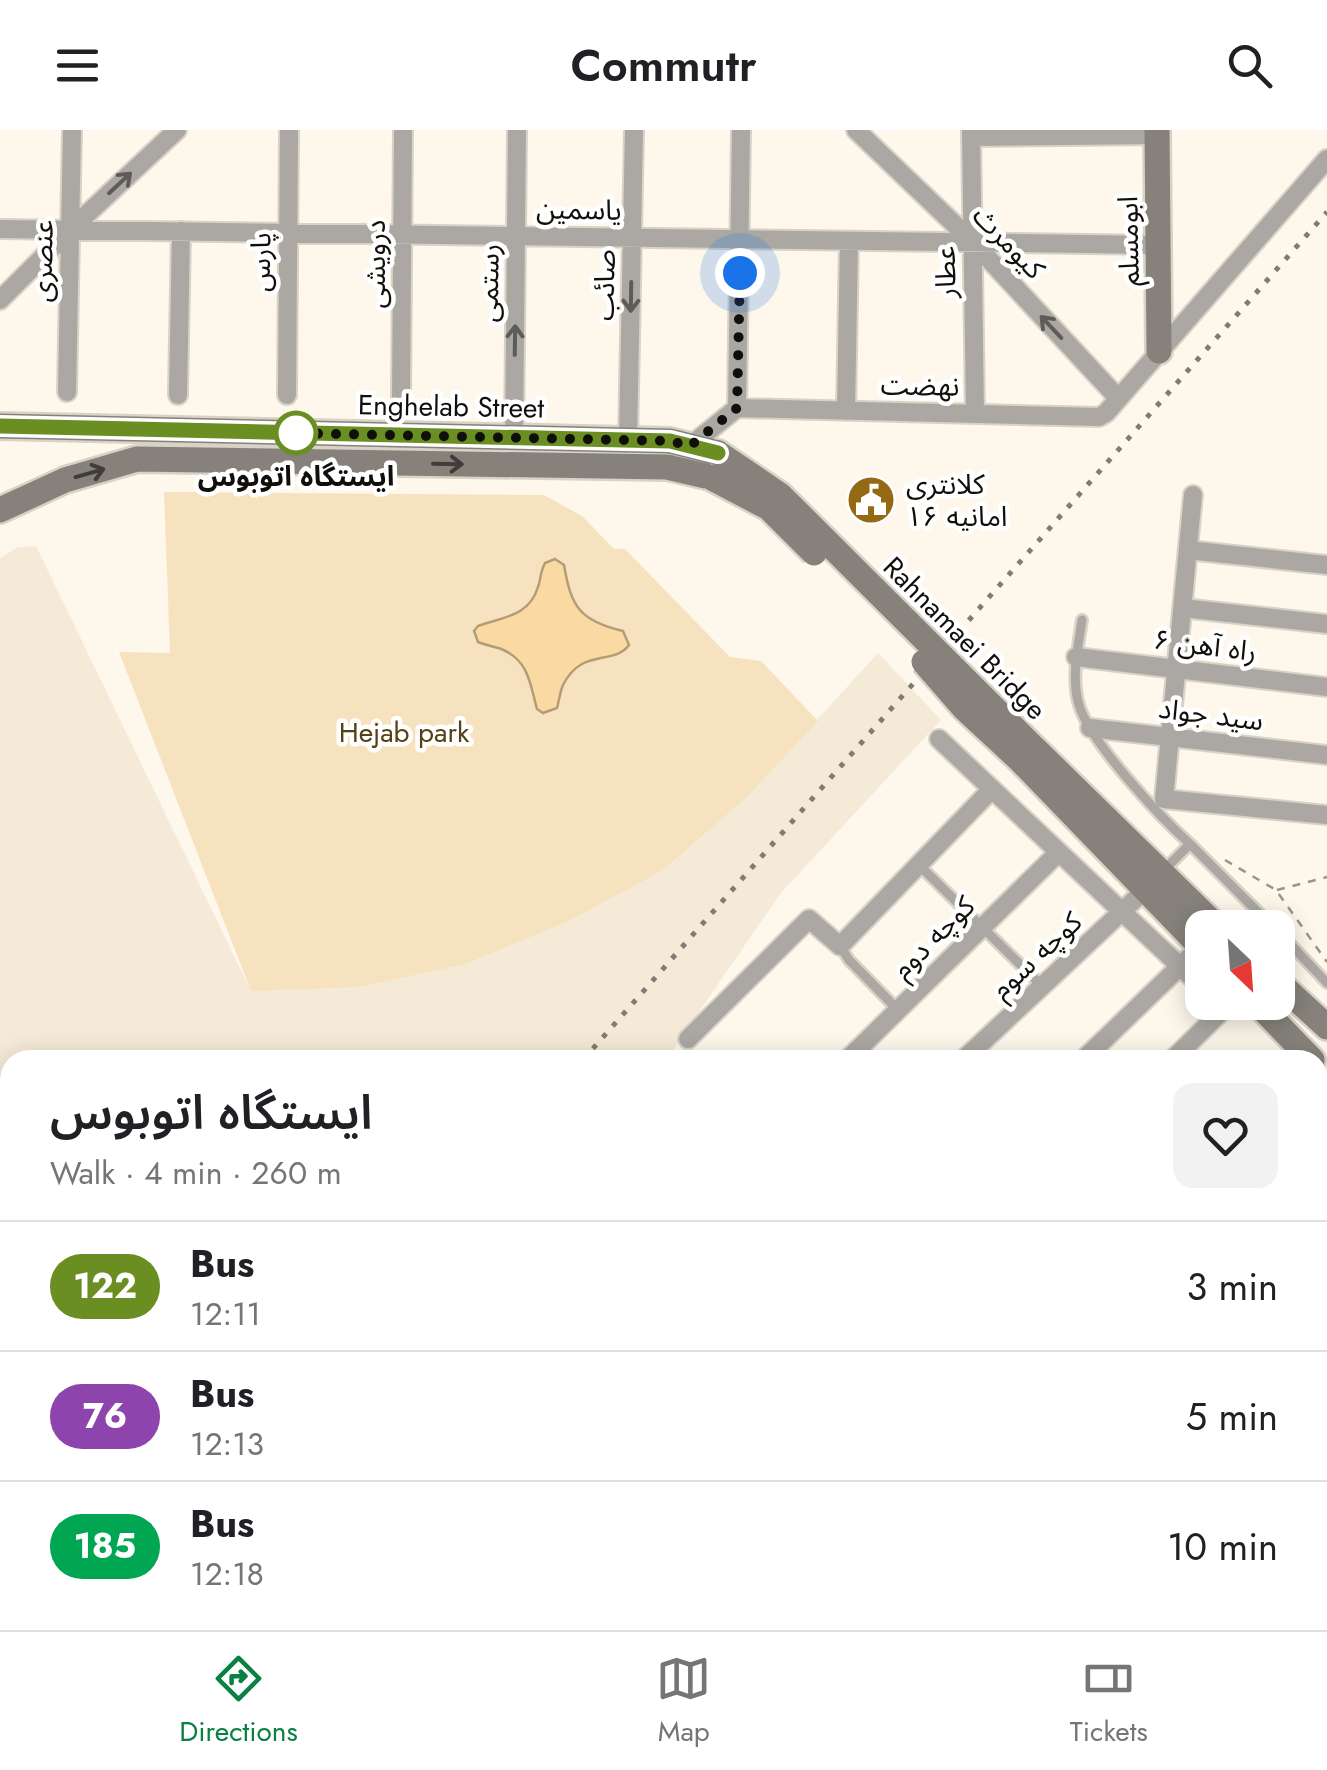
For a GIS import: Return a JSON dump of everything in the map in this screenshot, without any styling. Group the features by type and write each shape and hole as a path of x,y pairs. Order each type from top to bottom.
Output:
{"main road":[{"name":"ابومسلم","path":"1157,132 1159,351"},
{"name":"Enghelab Street","path":"0,426 670,441 690,446 714,465"},
{"name":"Enghelab Street","path":"0,510 65,480 136,459 714,465"},
{"name":"Rahnamaei Bridge","path":"714,465 768,508 942,679 964,708 1027,754 1154,881"},
{"path":"0,484 0,493"},
{"path":"1154,881 1185,916"},
{"path":"1295,997 1327,1026"},
{"path":"1272,1020 1300,1050"}],"street":[{"name":"عنصری","path":"66,392 72,130"},
{"path":"0,300 177,130"},
{"name":"پارس","path":"287,395 289,130"},
{"name":"درویشی","path":"401,398 403,130"},
{"name":"رستمی","path":"514,438 517,130"},
{"name":"صائب","path":"628,440 634,130"},
{"path":"690,446 737,408 741,130"},
{"name":"کیومرث","path":"856,130 972,242 1118,398"},
{"path":"972,134 1157,132"},
{"name":"عطار","path":"972,134 975,413"},
{"path":"1118,398 1327,159"},
{"name":"یاسمین","path":"0,229 1158,245"},
{"path":"178,395 181,231"},
{"path":"846,410 849,240"},
{"name":"نهضت","path":"737,408 1102,416 1118,398"},
{"path":"1194,496 1164,799 1327,816"},
{"path":"1188,550 1327,565"},
{"path":"1182,608 1327,624"},
{"name":"راه آهن ۶","path":"1076,657 1327,688"},
{"name":"سید جواد","path":"1090,728 1327,755"},
{"path":"938,740 1185,971"},
{"path":"688,1039 809,919 840,946 992,789"},
{"name":"کوچه دوم","path":"857,1050 1057,854"},
{"name":"کوچه سوم","path":"988,1050 1042,986 1154,881"},
{"path":"1094,1050 1185,963"},
{"path":"1182,1050 1211,1020"}],"lane":[{"path":"1082,620 1076,657 1078,703 1090,728 1161,817 1257,910"},
{"path":"1154,881 1190,844"},
{"path":"917,863 1042,986"},
{"path":"840,946 848,960 898,1010"},
{"path":"1295,949 1327,982"}],"path":[{"path":"1208,861 1223,859 1276,890 1327,962"},
{"path":"1276,890 1327,877"}],"shaded area":[{"path":"36,546 251,991 466,964 567,922 662,871 744,800 878,653 941,720 780,894 673,1050 0,1050 0,558 18,547"},
{"path":"555,559 564,565 570,592 580,610 597,622 623,631 629,645 615,655 579,666 563,685 557,708 543,713 537,709 523,666 501,649 478,642 474,631 528,604 545,563"}],"green space":[{"name":"Hejab park","path":"164,492 544,495 582,516 614,549 625,549 730,657 761,661 818,721 744,800 662,871 567,922 466,964 358,987 251,991 119,652 170,653"}],"railway":[{"path":"592,1050 1327,212"}],"bus line":[{"name":"122","path":"0,426 670,441 718,453"}],"place":[{"name":"ایستگاه اتوبوس","path":"296,433"},
{"name":"کلانتری ۱۶ امانیه","path":"871,500"}],"route":[{"path":"296,433 289,433 670,441 690,446 737,408 740,273"}]}
